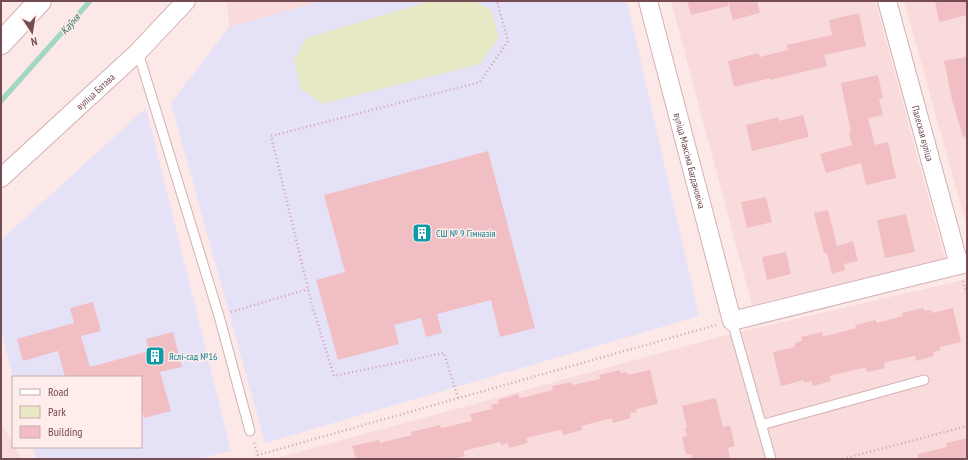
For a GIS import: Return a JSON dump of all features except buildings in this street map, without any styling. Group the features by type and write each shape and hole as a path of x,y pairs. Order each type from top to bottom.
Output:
{"street":[{"path":"1,43 40,1"},
{"name":"вуліца Батава","path":"1,178 138,52 186,1"},
{"name":"вуліца Максіма Багдановіча","path":"648,1 732,321"},
{"name":"Палеская вуліца","path":"886,1 963,264"},
{"path":"732,321 963,264"}],"lane":[{"path":"138,52 219,316 250,431"},
{"path":"732,321 771,459"},
{"path":"761,425 924,380"}],"path":[{"path":"458,398 444,353 334,376 312,305 271,136 480,82 508,41 497,1"},
{"path":"219,316 308,288"},
{"path":"258,455 732,321"},
{"path":"843,459 967,426"}],"shaded area":[{"path":"227,1 321,1 229,27"},
{"path":"321,1 627,1 699,316 265,443 171,103 229,27"},
{"path":"671,1 875,1 945,259 752,305"},
{"path":"904,1 967,1 967,227"},
{"path":"146,108 231,451 197,459 36,459 32,448 142,448 142,376 13,376 1,332 1,240"},
{"path":"967,279 967,459 273,459 723,336"},
{"path":"1,424 12,441 12,448 16,448 23,459 1,459"}],"green space":[{"path":"431,1 474,1 491,10 499,38 480,64 322,104 301,89 294,61 306,38"}],"waterway":[{"name":"Каўня","path":"1,101 90,1"}],"place":[{"name":"СШ № 9 Гімназія","path":"422,233"},
{"name":"Яслі-сад №16","path":"155,356"}]}
